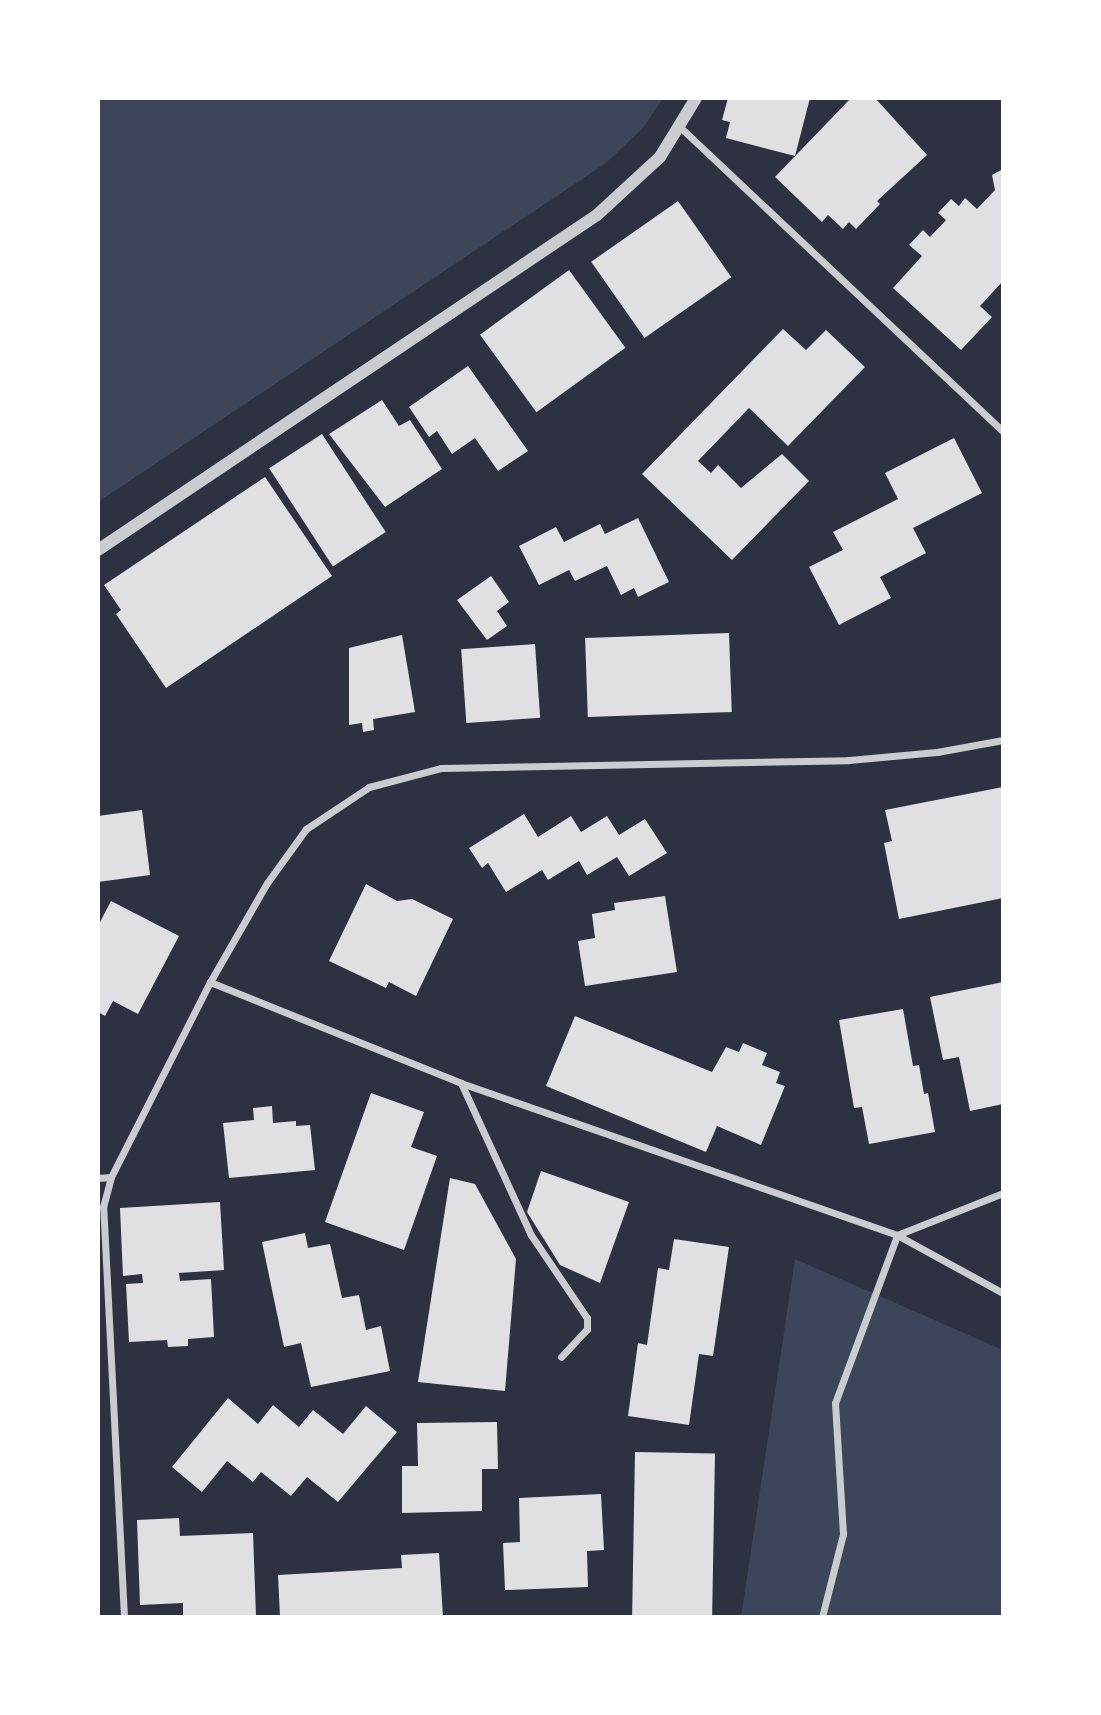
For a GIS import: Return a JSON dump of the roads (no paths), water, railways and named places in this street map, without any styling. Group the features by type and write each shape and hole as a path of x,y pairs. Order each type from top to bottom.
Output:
{"street":[{"path":"98,550 597,215 642,177 681,128 696,98"},
{"path":"681,128 1003,430"},
{"path":"124,1617 101,1233 111,1177 209,982 267,883 306,829 343,800 392,778 477,766 887,757 1003,740"},
{"path":"209,982 461,1083 897,1235 1003,1293"},
{"path":"461,1083 531,1235 587,1318 587,1329 561,1357"},
{"path":"98,1178 111,1177"},
{"path":"822,1617 843,1534 835,1403 897,1235 1003,1193"}]}
